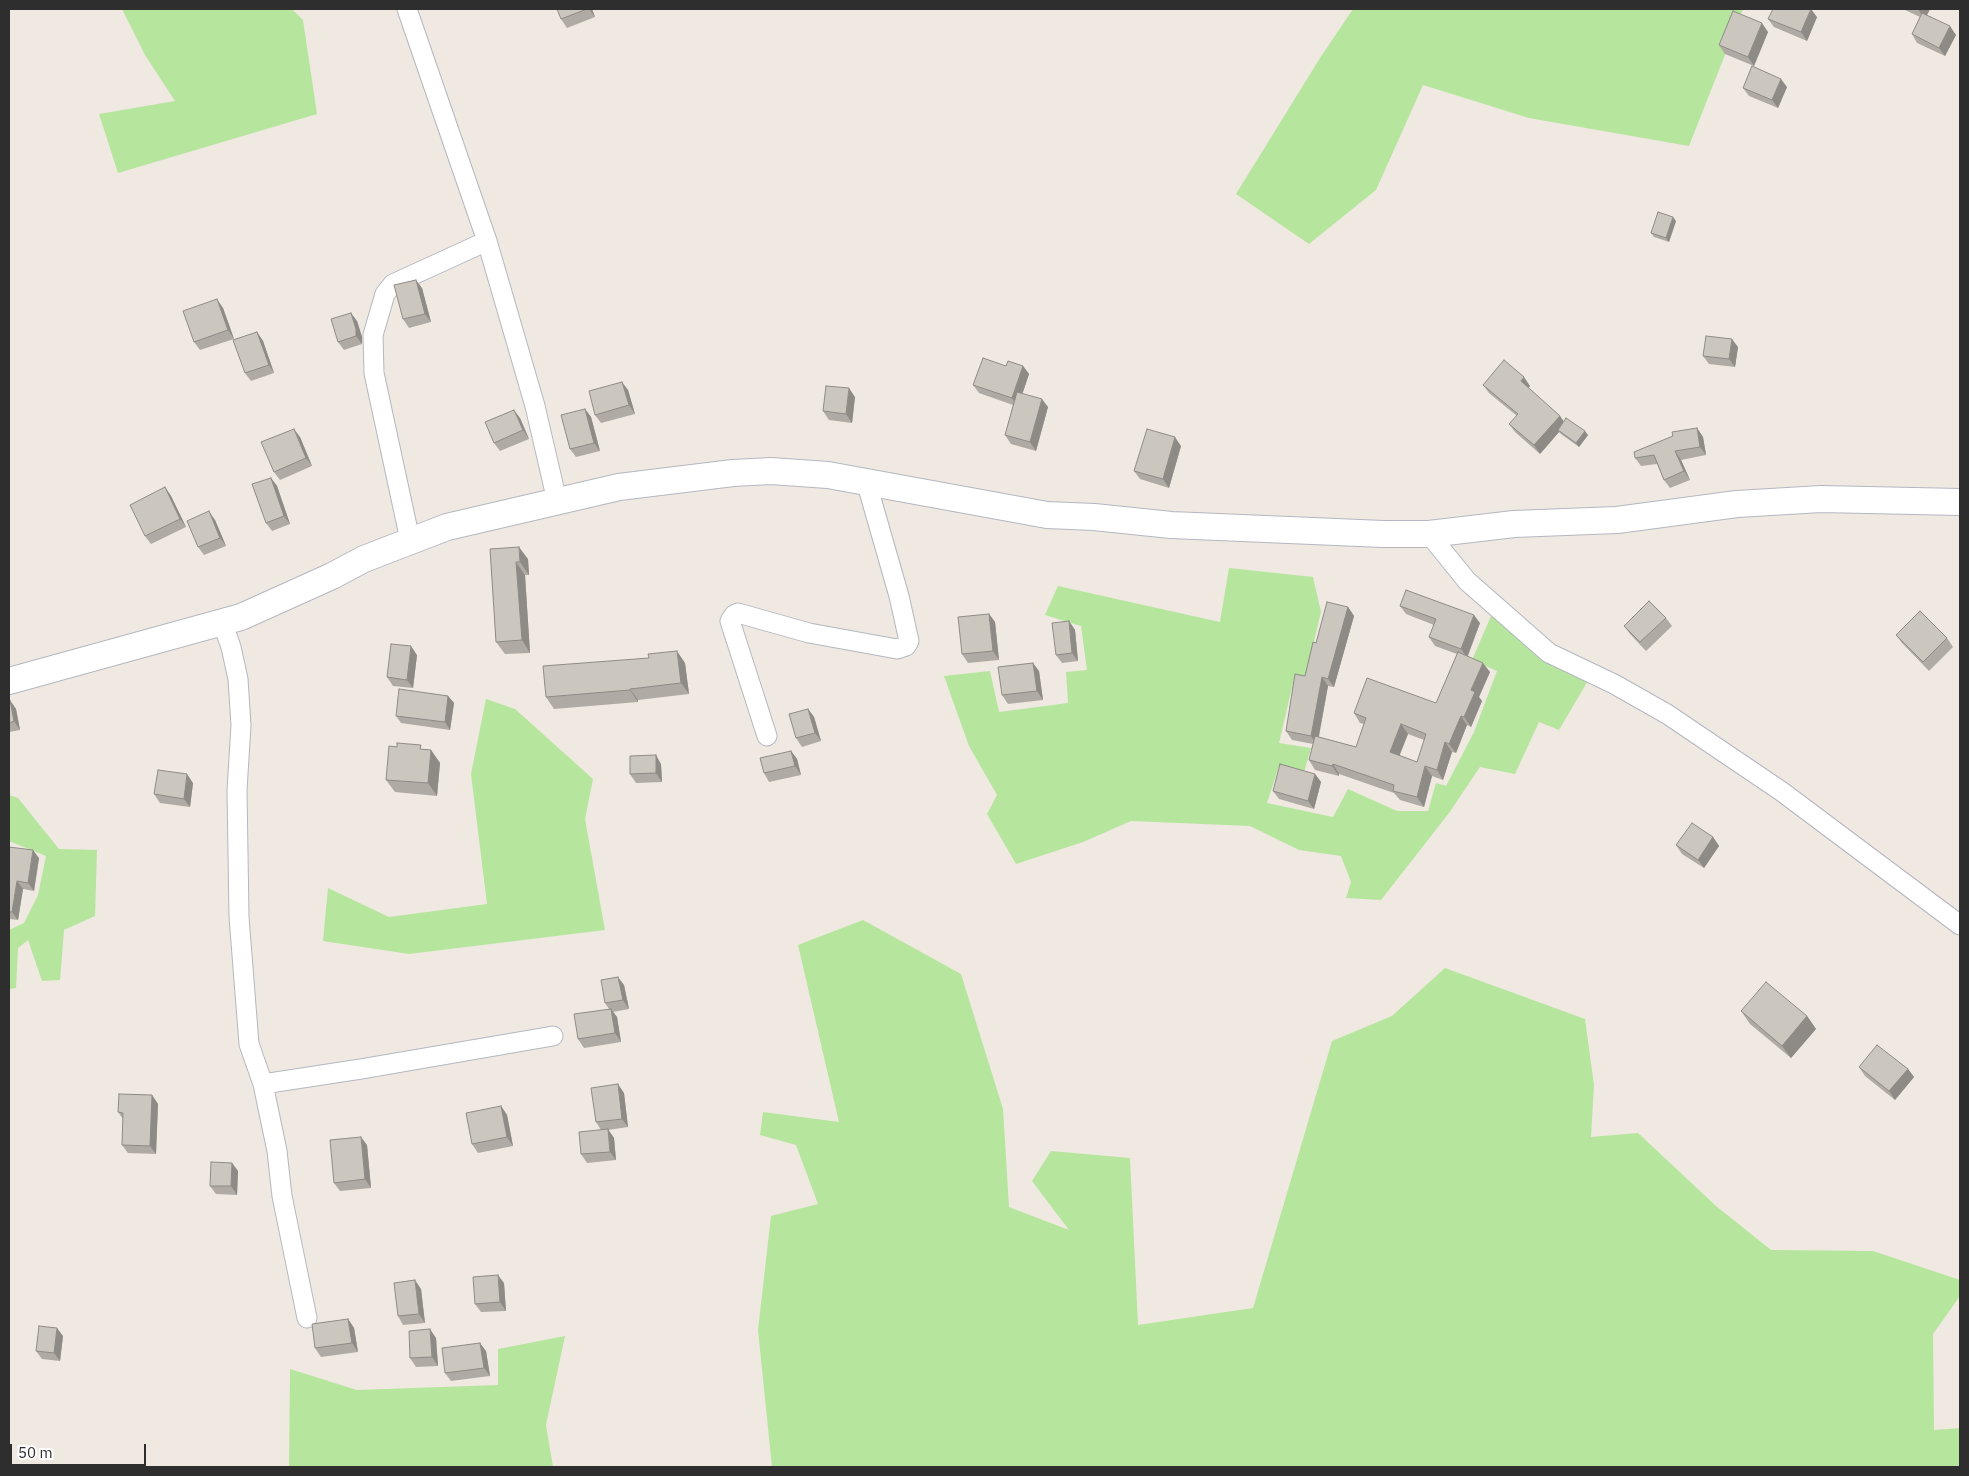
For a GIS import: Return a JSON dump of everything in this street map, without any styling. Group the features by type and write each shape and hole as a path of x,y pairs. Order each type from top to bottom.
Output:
{"street":[{"path":"407,9 487,241 536,406 557,501"},
{"path":"410,540 374,373 373,335 385,294 394,284 487,241"},
{"path":"9,681 241,617 364,559 446,527 619,487 743,472 810,473 866,481 1047,515 1094,517 1171,525 1382,534 1429,534 1514,524 1644,517 1737,504 1821,499 1960,502"},
{"path":"767,736 730,621 734,615 738,613 809,633 897,649 906,646 909,641 899,596 866,481"},
{"path":"1429,534 1467,581 1549,653 1614,684 1667,714 1781,791 1960,925"},
{"path":"222,622 231,648 238,680 241,725 237,790 238,918 249,1044 263,1084 277,1151 284,1205 307,1318"},
{"path":"263,1084 552,1036"}],"green space":[{"path":"122,9 292,9 303,20 317,114 118,173 99,114 175,101 145,55"},
{"path":"1353,9 1743,9 1689,146 1529,118 1423,85 1376,190 1309,244 1236,194 1320,58"},
{"path":"1229,568 1313,577 1321,612 1306,675 1294,679 1279,743 1311,748 1304,772 1279,766 1267,803 1333,817 1348,789 1397,811 1428,811 1436,783 1446,786 1474,732 1497,671 1472,660 1491,616 1589,679 1559,730 1539,722 1515,774 1480,767 1449,813 1381,900 1346,898 1351,882 1341,856 1299,850 1250,826 1131,821 1083,842 1016,864 987,814 997,795 969,746 944,676 990,671 999,712 1068,703 1066,672 1087,670 1081,626 1045,615 1058,586 1220,622"},
{"path":"486,699 515,709 593,779 585,819 605,930 409,954 323,941 328,888 389,917 487,904 471,774"},
{"path":"9,795 18,798 59,849 97,850 95,916 64,930 60,980 42,981 28,940 18,948 16,988 9,989 9,930 24,923 38,895 46,856 9,841"},
{"path":"863,920 961,974 1003,1109 1009,1207 1069,1230 1032,1181 1051,1151 1130,1158 1138,1325 1253,1308 1332,1041 1392,1016 1445,968 1585,1019 1594,1085 1591,1137 1638,1133 1716,1206 1771,1250 1873,1251 1960,1280 1960,1296 1933,1334 1934,1430 1960,1428 1960,1467 772,1467 758,1330 771,1216 818,1204 796,1145 760,1135 763,1112 839,1122 798,945"},
{"path":"565,1336 546,1425 553,1467 289,1467 290,1369 357,1390 498,1385 498,1349"}],"building":[{"path":"557,9 587,9 561,19"},
{"path":"1773,9 1811,9 1801,32 1768,19"},
{"path":"1733,11 1762,23 1748,57 1719,45"},
{"path":"1922,13 1950,26 1939,48 1912,34"},
{"path":"1752,66 1781,79 1772,100 1743,88"},
{"path":"1658,212 1673,217 1666,238 1651,233"},
{"path":"416,280 425,314 403,319 394,285"},
{"path":"217,299 228,330 194,342 183,311"},
{"path":"351,313 356,336 338,342 331,319"},
{"path":"257,332 269,365 245,373 233,340"},
{"path":"1706,336 1732,339 1729,359 1703,356"},
{"path":"983,358 1006,366 1008,361 1023,366 1012,398 973,385"},
{"path":"1504,360 1524,377 1521,381 1560,416 1534,445 1509,424 1518,414 1483,385"},
{"path":"622,382 629,405 595,415 589,391"},
{"path":"826,386 849,388 846,414 823,411"},
{"path":"1017,392 1042,399 1030,442 1005,435"},
{"path":"585,409 594,443 570,449 561,415"},
{"path":"514,410 523,430 494,443 485,422"},
{"path":"1566,418 1585,431 1576,443 1558,430"},
{"path":"1697,428 1700,447 1675,451 1684,471 1664,480 1654,455 1635,458 1634,452 1673,436 1672,432"},
{"path":"294,429 306,458 274,472 261,442"},
{"path":"1147,429 1175,437 1163,479 1134,471"},
{"path":"271,478 284,516 266,523 252,484"},
{"path":"165,487 180,519 145,536 130,505"},
{"path":"209,511 220,538 198,547 187,521"},
{"path":"519,547 520,562 516,562 522,640 496,642 490,549"},
{"path":"1406,590 1474,615 1461,649 1429,637 1436,619 1400,606"},
{"path":"1649,601 1666,618 1640,642 1624,626"},
{"path":"1327,602 1348,607 1328,679 1322,677 1311,736 1286,731 1295,674 1305,676 1313,642 1316,643"},
{"path":"1920,611 1947,638 1923,662 1896,635"},
{"path":"989,614 993,651 962,654 958,617"},
{"path":"1069,621 1072,653 1056,655 1052,623"},
{"path":"391,644 411,646 407,680 387,677"},
{"path":"677,651 681,683 630,690 546,697 543,666 649,658 648,654"},
{"path":"1458,652 1483,663 1471,690 1475,692 1464,717 1461,716 1449,744 1445,742 1437,770 1425,766 1417,797 1393,791 1394,785 1333,764 1332,766 1309,760 1315,736 1356,747 1366,718 1354,713 1367,678 1436,703","holes":["1401,724 1426,734 1417,762 1390,752"]},
{"path":"1033,663 1037,691 1002,695 998,667"},
{"path":"399,689 448,696 445,722 396,716"},
{"path":"9,700 14,721 9,723"},
{"path":"808,709 815,733 796,738 789,714"},
{"path":"397,743 421,745 420,749 431,750 428,783 386,780 389,746 397,747"},
{"path":"791,751 795,766 764,773 760,758"},
{"path":"656,755 656,773 630,774 630,756"},
{"path":"1280,764 1315,774 1308,801 1273,791"},
{"path":"158,770 187,774 184,799 154,794"},
{"path":"1692,823 1713,837 1698,860 1676,845"},
{"path":"9,847 33,850 28,883 17,881 12,912 9,912"},
{"path":"618,977 623,1000 605,1003 601,980"},
{"path":"1766,982 1807,1016 1782,1046 1741,1011"},
{"path":"611,1009 615,1033 578,1039 574,1014"},
{"path":"1877,1045 1908,1069 1889,1091 1859,1067"},
{"path":"618,1084 622,1119 596,1122 591,1088"},
{"path":"119,1094 152,1095 150,1146 122,1145 123,1113 118,1112"},
{"path":"501,1106 507,1137 472,1144 466,1113"},
{"path":"608,1129 610,1152 581,1154 579,1132"},
{"path":"361,1137 365,1179 334,1183 330,1140"},
{"path":"211,1162 232,1163 231,1186 210,1186"},
{"path":"498,1275 500,1302 475,1304 473,1277"},
{"path":"415,1280 419,1314 398,1316 394,1283"},
{"path":"348,1319 352,1343 315,1348 312,1324"},
{"path":"39,1326 57,1328 54,1353 36,1351"},
{"path":"430,1329 432,1357 410,1358 409,1331"},
{"path":"480,1343 484,1368 445,1373 442,1348"}]}
